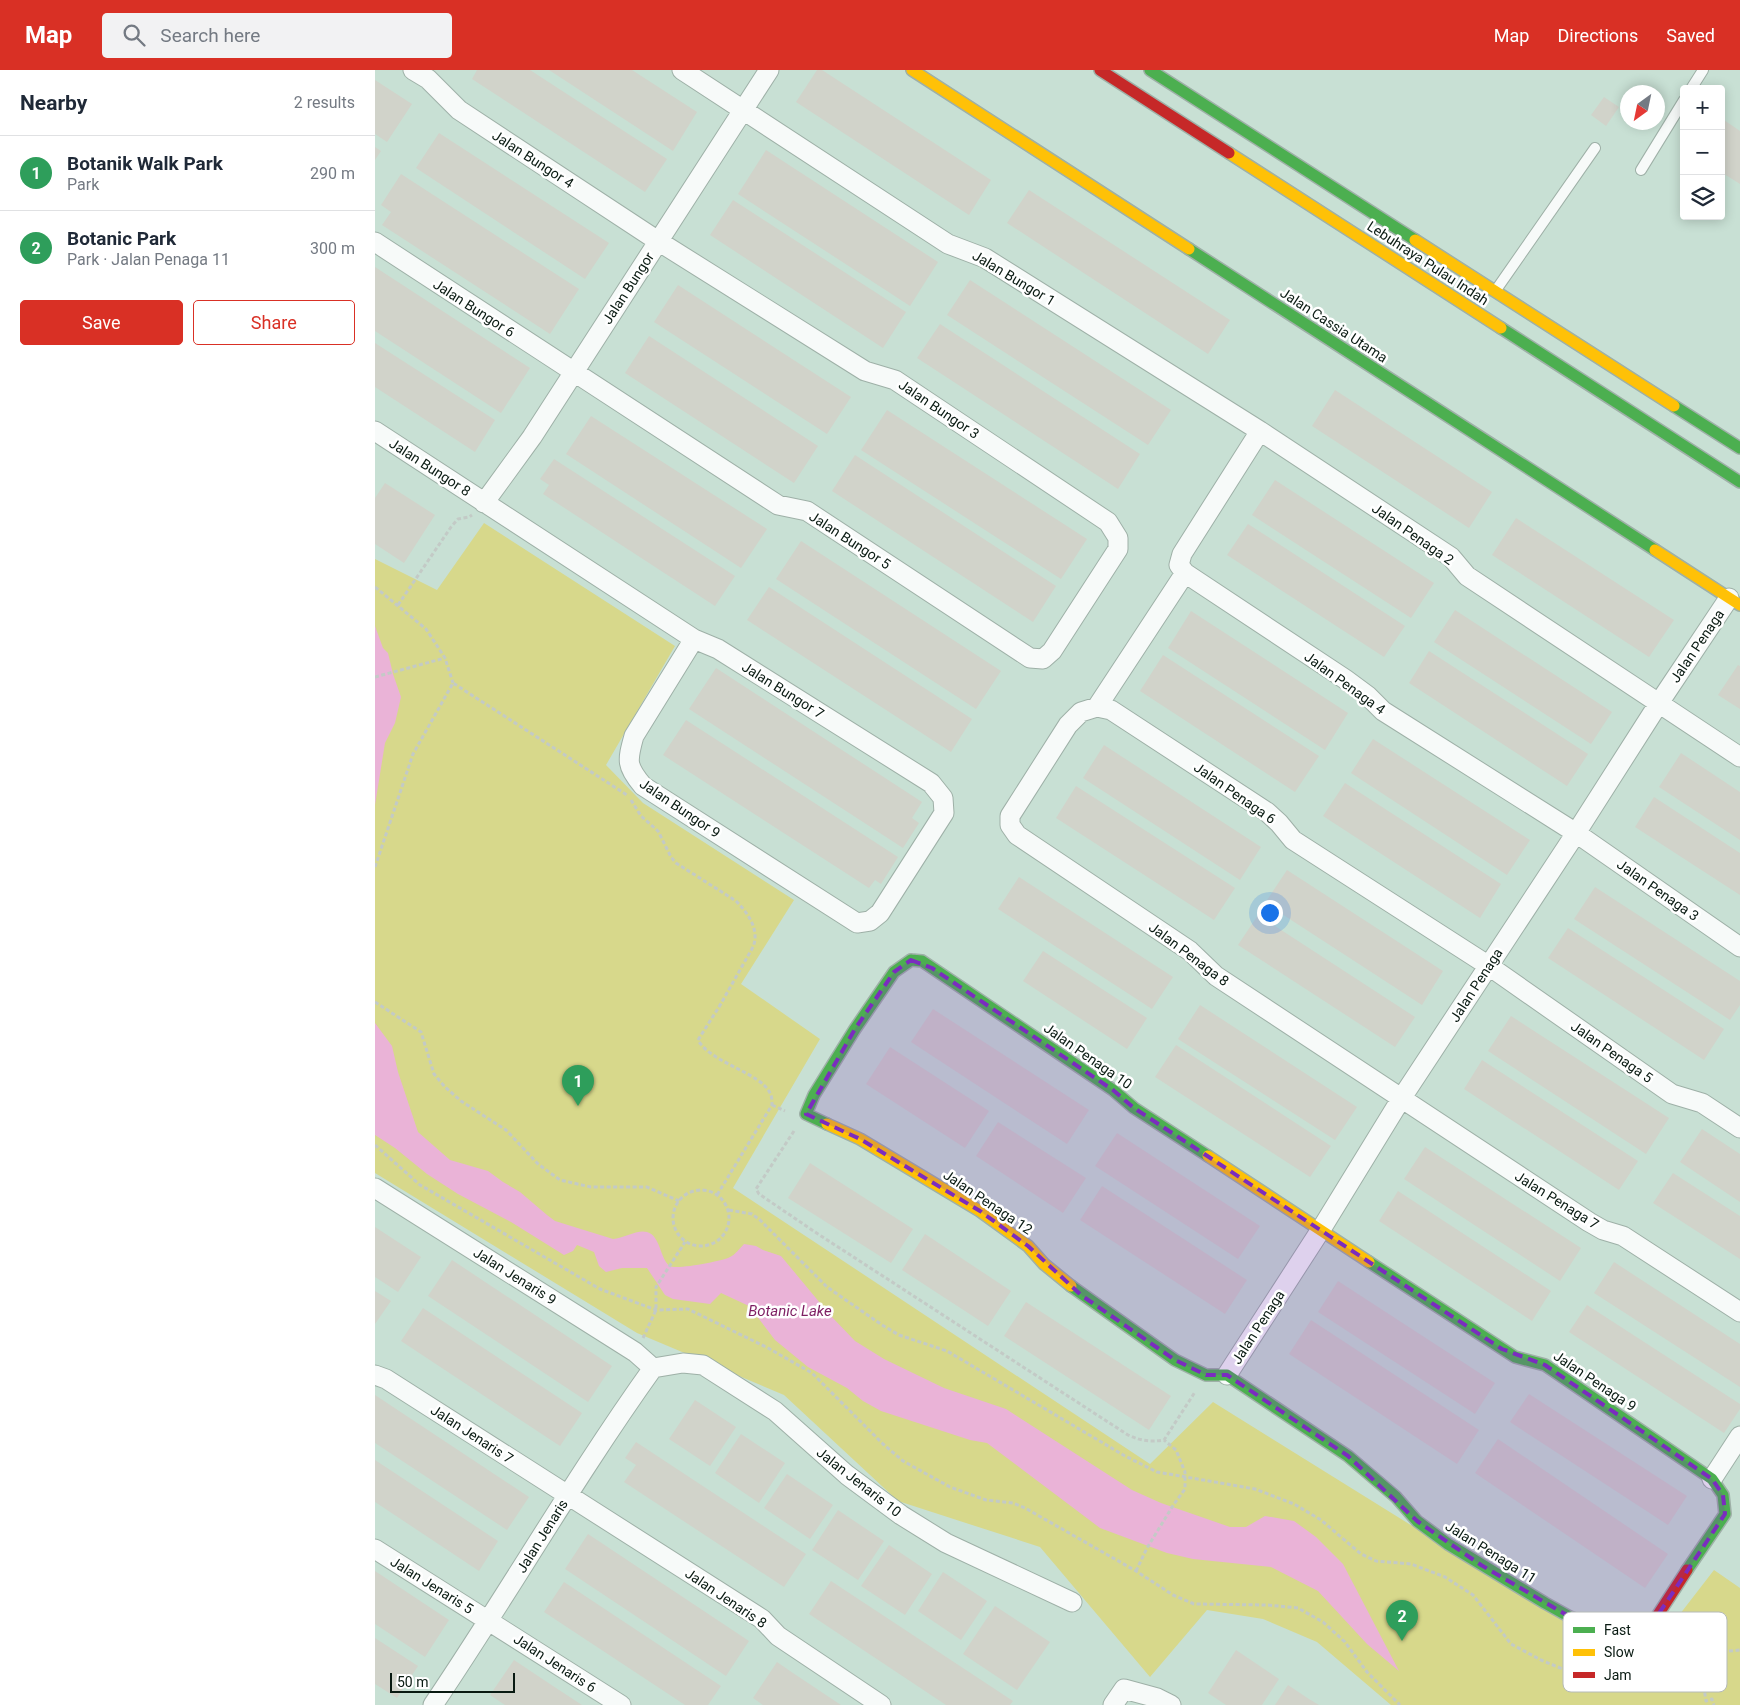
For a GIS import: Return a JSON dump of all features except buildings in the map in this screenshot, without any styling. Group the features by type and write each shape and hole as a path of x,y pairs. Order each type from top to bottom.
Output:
{"street":[{"name":"Jalan Bungor 4","path":"413,70 428,80 459,110 658,241"},
{"name":"Jalan Bungor 1","path":"682,70 948,244 985,258 1260,432"},
{"name":"Jalan Bungor","path":"484,503 532,437 769,70"},
{"name":"Jalan Cassia Utama","path":"912,70 1735,602"},
{"name":"Lebuhraya Pulau Indah","path":"1099,70 1740,482"},
{"name":"Lebuhraya Pulau Indah","path":"1150,70 1740,448"},
{"name":"Jalan Bungor 3","path":"658,241 865,372 895,380 1108,522 1118,538 1118,550 1082,605"},
{"name":"Jalan Bungor 6","path":"375,242 573,373"},
{"name":"Jalan Bungor 5","path":"573,373 778,505 807,512 1030,658 1043,659 1052,651 1082,605"},
{"name":"Jalan Bungor 8","path":"375,431 484,503"},
{"path":"1097,707 1185,573 1179,564 1182,554 1260,432"},
{"name":"Jalan Penaga 2","path":"1260,432 1451,557 1467,576 1740,757"},
{"name":"Jalan Bungor 7","path":"484,503 694,639 718,649 931,783 943,798 944,813 880,913 870,921 857,923"},
{"name":"Jalan Penaga 4","path":"1185,573 1345,680 1367,696 1383,711 1576,833"},
{"name":"Jalan Penaga","path":"1227,1375 1321,1231 1401,1099 1659,703 1735,602"},
{"name":"Jalan Bungor 9","path":"694,639 634,736 630,752 630,771 643,786 857,923"},
{"name":"Jalan Penaga 8","path":"1097,707 1081,712 1068,725 1010,816 1010,825 1017,834 1190,951 1217,976 1401,1099"},
{"name":"Jalan Penaga 6","path":"1097,707 1111,710 1259,807 1279,823 1293,840 1489,966"},
{"name":"Jalan Penaga 3","path":"1576,833 1740,946"},
{"name":"Jalan Penaga 10","path":"806,1114 814,1095 855,1029 894,972 911,960 922,961 1113,1090 1134,1108 1321,1231"},
{"name":"Jalan Penaga 5","path":"1489,966 1672,1094 1702,1104 1740,1128"},
{"name":"Jalan Penaga 7","path":"1401,1099 1589,1222 1603,1230 1623,1236 1740,1312"},
{"name":"Jalan Penaga 12","path":"806,1114 860,1139 980,1211 1028,1246 1044,1264 1081,1295 1175,1360 1206,1375 1227,1375"},
{"name":"Jalan Jenaris 9","path":"375,1188 635,1352 653,1368"},
{"name":"Jalan Penaga 9","path":"1321,1231 1515,1357 1545,1365 1712,1478 1723,1495 1725,1514 1689,1566"},
{"name":"Jalan Jenaris 10","path":"653,1368 683,1363 703,1365 775,1411 847,1475 901,1515 946,1543 1073,1602"},
{"name":"Jalan Jenaris","path":"433,1705 610,1428 653,1368"},
{"name":"Jalan Jenaris 7","path":"375,1375 386,1379 567,1496"},
{"name":"Jalan Penaga 11","path":"1227,1375 1348,1456 1396,1497 1417,1520 1447,1544 1563,1613"},
{"path":"1712,1478 1740,1436"},
{"name":"Jalan Jenaris 8","path":"567,1496 762,1619 778,1636 881,1705"},
{"name":"Jalan Jenaris 5","path":"375,1549 489,1620"},
{"name":"Jalan Penaga 11","path":"1660,1612 1689,1566"},
{"name":"Jalan Jenaris 6","path":"489,1620 621,1705"},
{"path":"1113,1705 1124,1689 1157,1698 1171,1705"}],"lane":[{"path":"1694,85 1703,70"},
{"path":"1641,170 1680,107"},
{"path":"1495,291 1595,148"}],"path":[{"path":"398,605 451,527 458,520 469,517 484,503"},
{"path":"375,587 426,629 445,658 453,683 630,797 641,816 658,831 676,863 741,906 755,930 756,941 753,947 698,1040 702,1046 719,1058 760,1082 770,1092 772,1105 717,1194"},
{"path":"375,677 445,658"},
{"path":"375,867 413,754 453,683"},
{"path":"375,1002 421,1032 434,1074 445,1088 461,1101 506,1130 538,1164 560,1180 591,1187 647,1187 679,1201"},
{"path":"806,1114 756,1189 759,1194 1127,1435 1146,1442 1164,1440 1176,1450 1185,1472 1185,1489 1147,1548 1136,1571"},
{"path":"375,1144 420,1185 600,1289 657,1310 688,1309 775,1352 812,1373 883,1444 903,1461 950,1486 986,1500 1013,1503 1025,1508 1136,1571 1173,1595 1194,1604 1268,1605 1298,1608 1323,1622 1345,1642 1367,1672 1400,1705"},
{"path":"697,1191 717,1194 729,1210 728,1225 722,1238 711,1245 697,1247 685,1242 676,1232 672,1219 675,1206 679,1201 684,1196 697,1191"},
{"path":"729,1210 752,1214 761,1220 827,1287 882,1326 947,1351 1125,1456 1157,1472 1185,1478 1221,1482 1262,1492 1294,1504 1321,1520 1361,1554 1369,1558 1376,1561 1411,1564 1445,1577 1473,1595 1511,1644 1563,1669"},
{"path":"635,1352 657,1310 656,1287 685,1242"},
{"path":"1164,1440 1206,1375"},
{"path":"1727,1651 1740,1650"},
{"path":"1705,1692 1706,1702 1712,1699 1714,1705"}],"highlighted area":[{"path":"911,960 932,968 1113,1090 1134,1108 1502,1349 1545,1365 1712,1479 1723,1495 1725,1514 1650,1627 1632,1636 1602,1629 1570,1617 1481,1565 1417,1521 1348,1456 1227,1375 1206,1375 1175,1360 1081,1295 1028,1246 980,1211 860,1139 806,1114 855,1029 894,972"}],"green space":[{"path":"484,523 675,646 606,765 643,803 794,900 741,984 820,1039 733,1188 1150,1464 1213,1402 1563,1620 1563,1692 1727,1692 1727,1612 1682,1612 1714,1570 1740,1588 1740,1705 1391,1705 1317,1642 1263,1619 1207,1610 1150,1677 1040,1547 898,1501 784,1395 637,1333 375,1173 375,559 437,590"}],"water":[{"path":"375,626 383,648 388,653 401,697 395,723 385,743 375,805"},
{"name":"Botanic Lake","path":"375,1023 392,1046 398,1072 418,1132 450,1160 488,1171 520,1192 555,1221 613,1239 643,1231 652,1234 658,1243 664,1259 670,1266 690,1266 726,1259 734,1255 744,1244 756,1246 781,1256 830,1315 855,1341 884,1359 944,1388 1006,1409 1132,1490 1161,1503 1230,1527 1246,1527 1265,1516 1294,1521 1316,1537 1343,1564 1399,1671 1367,1644 1318,1591 1271,1567 1193,1559 1167,1553 1100,1528 987,1443 970,1440 881,1411 863,1401 847,1388 808,1367 775,1340 749,1306 721,1293 710,1304 673,1299 665,1295 647,1268 622,1268 606,1272 599,1266 594,1252 577,1245 573,1251 564,1255 511,1222 458,1194 427,1174 395,1148 375,1135"}],"traffic: fast":[{"path":"1150,70 1415,240"},
{"path":"1189,249 1655,550"},
{"path":"1501,328 1740,482"},
{"path":"1674,406 1740,448"},
{"path":"911,960 922,961 1113,1090 1134,1108 1208,1156"},
{"path":"827,1124 806,1114 814,1095 855,1029 894,972 911,960"},
{"path":"1369,1262 1515,1357 1545,1365 1712,1479 1723,1495 1725,1514 1687,1570"},
{"path":"1071,1286 1175,1360 1206,1375 1227,1375 1348,1456 1396,1497 1417,1521 1448,1544 1563,1613"}],"traffic: slow":[{"path":"912,70 1189,249"},
{"path":"1229,153 1501,328"},
{"path":"1415,240 1674,406"},
{"path":"1655,550 1740,605"},
{"path":"827,1124 860,1139 980,1211 1028,1246 1044,1264 1071,1286"},
{"path":"1208,1156 1369,1262"}],"traffic: jam":[{"path":"1100,70 1229,153"},
{"path":"1660,1612 1687,1570"}],"place":[{"name":"Botanik Walk Park","path":"578,1106"},
{"name":"Botanic Park","path":"1402,1641"}]}
